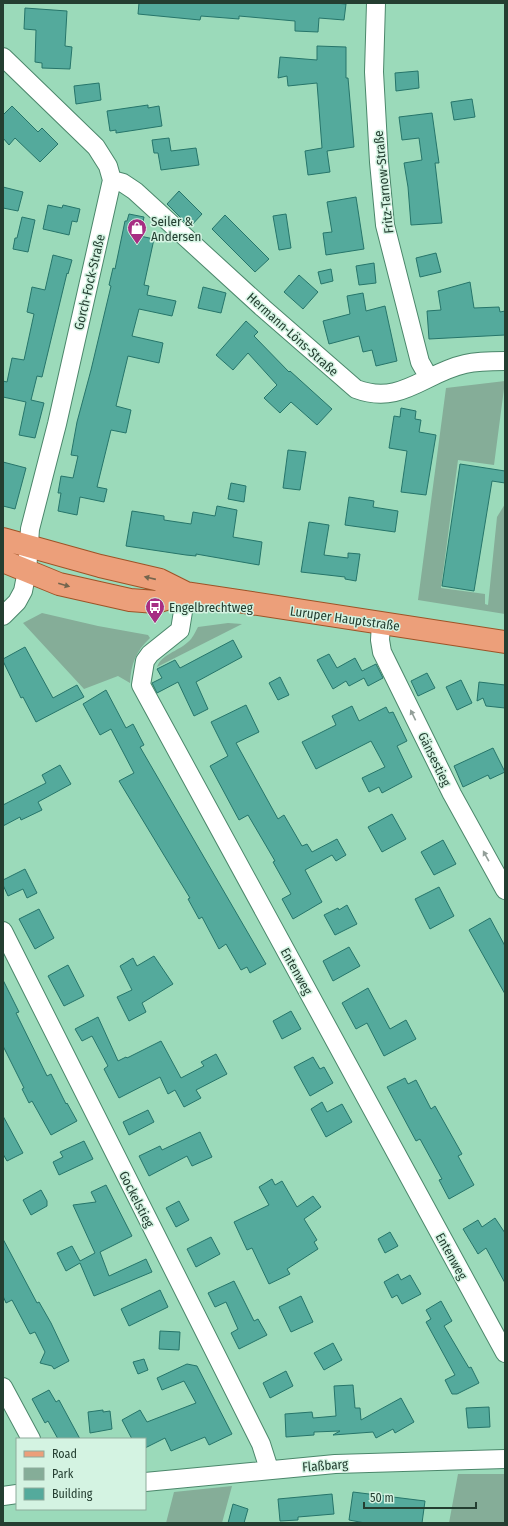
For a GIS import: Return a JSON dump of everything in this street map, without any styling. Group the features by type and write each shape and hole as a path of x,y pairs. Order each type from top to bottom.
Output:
{"main road":[{"name":"Luruper Hauptstraße","path":"3,539 100,566 160,580 186,593 505,642"},
{"name":"Luruper Hauptstraße","path":"3,561 81,590 130,600 156,602 186,593"}],"street":[{"name":"Fritz-Tarnow-Straße","path":"376,3 374,72 379,162 386,225 420,362 429,378"},
{"path":"3,57 96,147 108,166 112,180"},
{"name":"Hermann-Löns-Straße","path":"112,180 123,183 135,191 262,308 356,389 370,394 383,395 409,388 464,364 505,361"},
{"name":"Gorch-Fock-Straße","path":"28,571 30,529 58,417 112,180"},
{"path":"3,616 20,597 28,571"},
{"name":"Entenweg","path":"186,593 180,630 150,654 145,661 141,685 505,1353"},
{"name":"Gänsestieg","path":"381,623 382,652 452,794 505,890"},
{"name":"Gockelstieg","path":"3,931 261,1444 269,1469"},
{"path":"3,1387 30,1438"},
{"name":"Flaßbarg","path":"146,1482 269,1469 391,1461 505,1459"},
{"path":"3,1496 16,1494"}],"green space":[{"path":"505,381 494,465 458,460 441,588 485,594 485,604 488,605 497,517 505,504 505,614 418,600 446,388"},
{"path":"42,613 98,626 148,635 150,638 135,658 130,683 118,676 84,689 23,623"},
{"path":"228,623 242,624 157,667 162,659 190,640 198,627"},
{"path":"458,1474 505,1474 505,1523 449,1523"},
{"path":"232,1486 222,1523 166,1523 174,1492"}],"building":[{"path":"139,3 346,4 344,20 319,18 318,32 295,31 295,21 239,16 239,19 201,16 200,20 138,14"},
{"path":"25,8 67,11 65,46 72,47 70,69 42,68 42,63 35,62 36,30 24,29"},
{"path":"317,46 346,47 346,78 348,78 354,147 327,151 330,172 308,175 305,151 322,148 317,83 288,86 287,76 278,78 280,57 317,60"},
{"path":"418,71 419,88 396,91 395,73"},
{"path":"99,83 101,100 76,104 74,86"},
{"path":"472,99 475,117 454,120 451,102"},
{"path":"148,105 148,108 159,106 162,126 116,133 116,130 110,131 107,111"},
{"path":"12,106 38,132 42,128 58,144 40,162 15,138 9,145 3,138 3,115"},
{"path":"432,113 439,163 435,163 442,223 411,225 408,187 404,163 422,160 419,138 402,140 399,117"},
{"path":"169,138 171,151 196,148 199,165 161,170 158,153 154,153 152,140"},
{"path":"3,187 23,192 18,211 3,208"},
{"path":"179,191 202,214 190,227 167,204"},
{"path":"356,197 364,249 326,255 323,233 332,232 327,202"},
{"path":"48,205 62,208 63,205 80,209 77,222 72,221 69,235 43,229"},
{"path":"129,214 144,217 140,236 154,239 144,285 149,286 147,295 176,301 172,316 139,309 132,336 163,343 159,363 128,356 116,406 131,410 126,433 111,430 97,487 107,489 104,502 80,497 77,515 58,511 61,493 58,493 61,476 73,478 78,456 71,455 77,422 111,286 109,285 113,268 115,269 125,221 127,221"},
{"path":"286,214 291,248 279,250 273,216"},
{"path":"225,215 269,259 255,272 212,229"},
{"path":"22,217 35,220 28,252 13,249"},
{"path":"436,253 441,272 420,277 416,258"},
{"path":"53,255 72,260 68,274 67,273 42,377 37,376 31,400 44,403 35,438 19,435 26,402 3,397 3,381 7,382 12,358 24,360 34,314 27,312 32,287 45,290"},
{"path":"374,263 376,283 359,285 356,266"},
{"path":"331,269 333,281 321,284 318,272"},
{"path":"299,275 318,292 303,309 284,292"},
{"path":"470,282 474,308 499,307 500,312 505,311 505,335 429,339 427,311 441,310 438,291"},
{"path":"203,287 226,293 221,313 198,308"},
{"path":"363,293 366,311 385,306 397,361 376,366 372,350 363,352 359,336 329,344 323,321 350,314 347,296"},
{"path":"246,321 258,332 254,336 289,372 290,371 332,409 317,425 291,402 280,413 264,398 277,385 248,353 233,370 216,355"},
{"path":"401,408 416,411 415,419 421,420 419,432 436,435 426,495 401,492 407,451 389,448 394,416 400,417"},
{"path":"288,450 306,452 300,490 283,488"},
{"path":"3,462 26,468 15,509 3,506"},
{"path":"460,464 505,471 505,483 492,481 474,591 442,586"},
{"path":"231,483 246,486 244,502 228,499"},
{"path":"349,497 374,501 373,507 398,511 395,532 345,525"},
{"path":"217,506 237,510 233,537 262,542 259,565 196,554 196,556 186,555 126,546 132,511 164,516 164,520 191,524 193,512 215,516"},
{"path":"309,522 329,525 324,555 348,558 348,553 360,554 356,581 345,579 345,577 301,572"},
{"path":"233,640 242,657 196,682 208,709 194,716 178,682 157,693 152,683 162,678 157,669 175,660 180,668"},
{"path":"25,647 53,698 77,685 84,697 36,722 23,697 21,698 3,661 3,659"},
{"path":"329,654 337,668 355,658 362,671 376,664 383,678 368,686 364,678 349,686 346,681 333,689 317,660"},
{"path":"427,673 435,688 418,696 411,681"},
{"path":"280,677 289,695 278,700 269,683"},
{"path":"461,680 472,703 457,710 446,687"},
{"path":"479,682 505,685 505,708 486,706 483,698 477,701"},
{"path":"106,690 126,728 133,724 144,745 140,747 266,964 250,973 247,967 241,970 226,944 219,949 202,917 199,919 188,899 190,898 119,781 134,773 111,729 100,735 83,704"},
{"path":"246,705 259,732 236,743 278,819 284,815 302,846 307,844 312,852 337,839 346,855 336,861 332,855 305,870 322,902 293,919 282,899 291,894 273,862 275,861 248,815 239,820 210,766 228,756 211,722"},
{"path":"352,706 359,721 386,707 389,713 393,712 407,741 397,746 412,777 382,793 379,787 369,792 362,778 385,767 371,741 316,769 302,742 336,725 332,716"},
{"path":"493,748 505,772 490,779 488,775 463,787 454,766"},
{"path":"60,765 71,784 38,802 42,810 21,820 20,817 3,826 3,805 46,783 42,775"},
{"path":"392,814 406,839 382,852 368,827"},
{"path":"443,840 456,864 434,875 421,852"},
{"path":"25,869 37,893 27,898 23,889 8,896 3,885 3,880"},
{"path":"439,887 454,916 430,929 415,899"},
{"path":"347,905 357,924 335,935 324,915 338,908 339,910"},
{"path":"39,909 54,938 35,949 19,919"},
{"path":"490,918 505,946 505,994 469,930"},
{"path":"349,947 360,966 333,981 323,961"},
{"path":"154,956 173,984 142,1003 146,1012 129,1021 117,997 132,990 120,966 133,958 137,966"},
{"path":"68,965 84,996 64,1006 48,976"},
{"path":"3,980 19,1012 16,1013 47,1076 51,1074 66,1104 67,1103 77,1121 51,1135 32,1101 29,1103 22,1089 24,1088 3,1046"},
{"path":"368,988 390,1029 406,1020 416,1039 384,1056 367,1023 356,1029 342,1003"},
{"path":"291,1011 301,1029 282,1039 273,1021"},
{"path":"98,1017 118,1061 161,1041 181,1078 204,1066 201,1062 216,1054 227,1074 196,1090 201,1098 184,1107 175,1090 168,1094 160,1077 119,1098 104,1069 108,1066 92,1036 82,1041 75,1029"},
{"path":"313,1057 320,1069 324,1067 333,1083 310,1096 294,1067"},
{"path":"405,1078 408,1084 416,1080 431,1109 435,1106 462,1154 458,1156 474,1185 449,1199 439,1180 442,1179 420,1139 416,1141 387,1087"},
{"path":"322,1102 327,1112 342,1104 352,1122 326,1137 311,1109"},
{"path":"148,1110 154,1122 129,1135 123,1122"},
{"path":"3,1116 23,1153 7,1161 3,1154"},
{"path":"200,1132 212,1157 192,1166 187,1156 149,1176 139,1156 160,1146 162,1150"},
{"path":"84,1141 93,1159 59,1175 53,1162 63,1157 60,1152"},
{"path":"272,1179 275,1185 282,1181 297,1207 313,1196 321,1207 304,1219 317,1240 314,1242 318,1249 287,1269 290,1274 269,1284 252,1248 247,1250 234,1222 269,1205 259,1187"},
{"path":"106,1185 132,1236 100,1252 109,1276 146,1259 152,1272 94,1296 80,1263 66,1271 57,1253 72,1246 80,1261 95,1253 73,1205 96,1202 91,1192"},
{"path":"41,1190 47,1201 47,1206 31,1215 23,1200"},
{"path":"179,1201 189,1220 176,1227 166,1208"},
{"path":"495,1218 505,1233 505,1283 486,1248 478,1254 463,1229 478,1220 482,1227"},
{"path":"390,1232 398,1246 385,1253 378,1239"},
{"path":"211,1237 220,1254 196,1267 187,1249"},
{"path":"3,1239 37,1303 39,1302 51,1323 69,1361 54,1369 52,1366 40,1363 45,1352 35,1332 30,1334 12,1300 6,1303 3,1296"},
{"path":"398,1274 401,1280 410,1275 421,1294 402,1304 397,1295 392,1298 384,1282"},
{"path":"234,1281 254,1321 258,1319 267,1335 239,1349 231,1333 238,1329 226,1302 215,1307 208,1293"},
{"path":"160,1290 168,1307 129,1326 121,1309"},
{"path":"301,1296 313,1322 291,1332 279,1307"},
{"path":"441,1301 452,1321 444,1326 469,1368 471,1367 479,1383 457,1394 452,1394 445,1380 455,1375 426,1322 431,1319 426,1310"},
{"path":"160,1331 180,1332 179,1350 159,1349"},
{"path":"333,1343 342,1360 324,1370 314,1353"},
{"path":"144,1359 148,1370 138,1374 133,1362"},
{"path":"187,1364 197,1366 232,1434 209,1445 205,1437 171,1451 165,1438 146,1448 146,1438 131,1438 122,1420 140,1410 147,1422 196,1403 184,1381 162,1390 157,1378"},
{"path":"286,1371 293,1386 270,1398 263,1383"},
{"path":"353,1385 355,1408 360,1408 361,1420 401,1398 414,1422 395,1433 393,1429 376,1438 373,1432 333,1435 340,1431 314,1432 314,1435 286,1437 285,1414 312,1412 313,1418 336,1416 334,1386"},
{"path":"49,1390 56,1402 59,1400 79,1438 57,1438 48,1421 45,1423 32,1399"},
{"path":"489,1407 490,1427 468,1428 466,1408"},
{"path":"103,1410 103,1412 110,1411 112,1429 90,1433 88,1412"},
{"path":"353,1492 425,1501 422,1523 365,1523 349,1520"},
{"path":"332,1494 334,1514 298,1517 298,1520 280,1521 278,1499"},
{"path":"233,1504 248,1509 244,1523 228,1523"}],"place":[{"name":"Seiler & Andersen","path":"137,245"},
{"name":"Engelbrechtweg","path":"155,624"}]}
